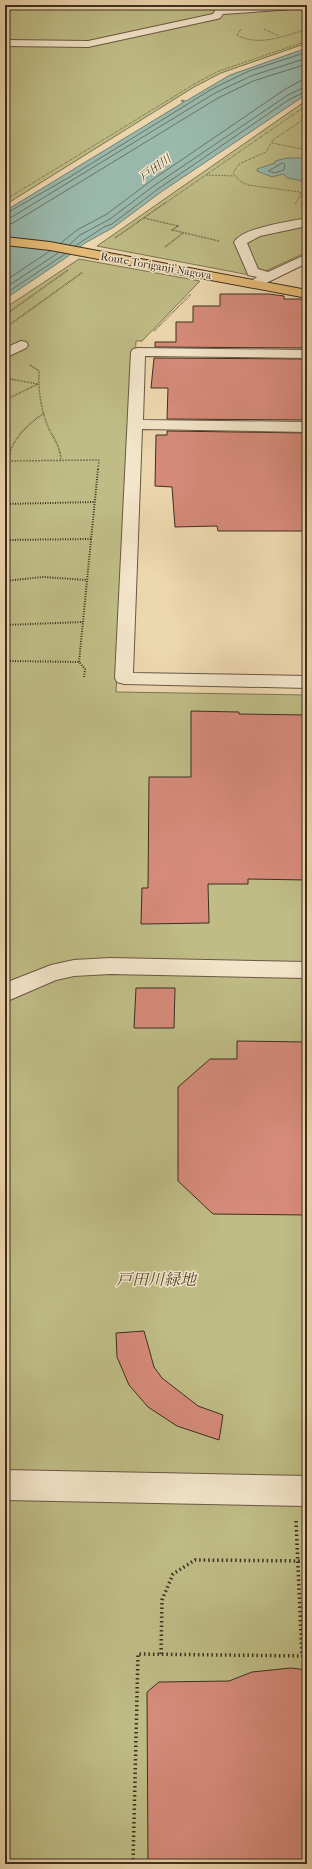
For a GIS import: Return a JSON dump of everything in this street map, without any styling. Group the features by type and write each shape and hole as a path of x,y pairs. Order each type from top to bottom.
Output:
{"main road":[{"name":"Route Toriganji-Nagoya","path":"5,241 50,246 307,294"}],"street":[{"path":"5,43 88,44 217,16 216,8 306,5"},
{"path":"270,276 254,272 240,242 256,233 307,222"},
{"path":"253,284 307,258"},
{"path":"5,354 21,345"},
{"path":"307,354 138,352 124,678 307,682"},
{"path":"136,424 307,427"},
{"path":"5,993 50,973 74,968 110,966 307,970"},
{"path":"5,1485 301,1490"}],"path":[{"path":"242,29 237,34 240,37 258,40 286,36 307,30"},
{"path":"5,200 196,83 219,71 307,41"},
{"path":"5,315 87,254 144,218 307,105"},
{"path":"234,176 239,164 266,152 272,142 307,117"},
{"path":"272,142 307,150"},
{"path":"205,175 234,176 237,180 255,186 300,192 301,195 294,205"},
{"path":"144,218 178,226 172,230 242,246"},
{"path":"5,328 104,257"},
{"path":"138,352 144,341 208,276"},
{"path":"29,364 39,371 38,384 44,413 47,425 61,446 61,460"},
{"path":"5,378 38,384"},
{"path":"5,400 38,384"},
{"path":"44,413 27,424 14,440 6,461 99,460 79,662"},
{"path":"5,504 95,502"},
{"path":"5,540 91,539"},
{"path":"5,581 43,577 87,580"},
{"path":"5,625 83,622"},
{"path":"5,661 79,662 85,668 84,676"},
{"path":"133,1864 138,1654 305,1656 298,1561 301,1490"},
{"path":"160,1654 162,1600 173,1574 195,1560 307,1561"}],"green space":[{"path":"5,5 307,5 307,43 221,73 194,87 5,205 5,106 10,104 5,101"},
{"path":"307,100 307,252 255,276 97,246"},
{"name":"戸田川緑地","path":"79,259 200,281 142,341 136,341 116,692 307,695 307,1864 5,1864 5,308"}],"water":[{"name":"戸田川","path":"307,48 307,94 161,192 114,227 85,243 5,299 5,211 184,102 181,101 182,100 186,101 230,75"},
{"path":"287,158 307,158 307,182 288,178 283,174 272,177 257,171 257,169 275,163 275,161"}],"building":[{"path":"220,294 269,294 284,296 284,299 307,299 307,348 155,347 155,342 176,342 176,322 193,322 193,306 220,306"},
{"path":"154,358 307,359 307,420 167,419 168,388 151,388"},
{"path":"167,431 307,433 307,531 218,531 217,526 175,527 172,487 155,486 156,435 167,435"},
{"path":"191,711 239,712 239,714 307,715 307,880 248,879 248,884 208,884 209,923 141,924 142,888 148,888 149,777 191,777"},
{"path":"136,988 175,988 174,1028 134,1028"},
{"path":"237,1041 307,1042 307,1215 213,1214 178,1181 178,1087 210,1059 237,1059"},
{"path":"144,1331 154,1367 162,1378 198,1406 223,1415 219,1440 177,1426 148,1407 129,1385 117,1357 116,1333"},
{"path":"291,1668 307,1670 307,1864 148,1864 147,1692 159,1682 229,1681 252,1672"}]}
